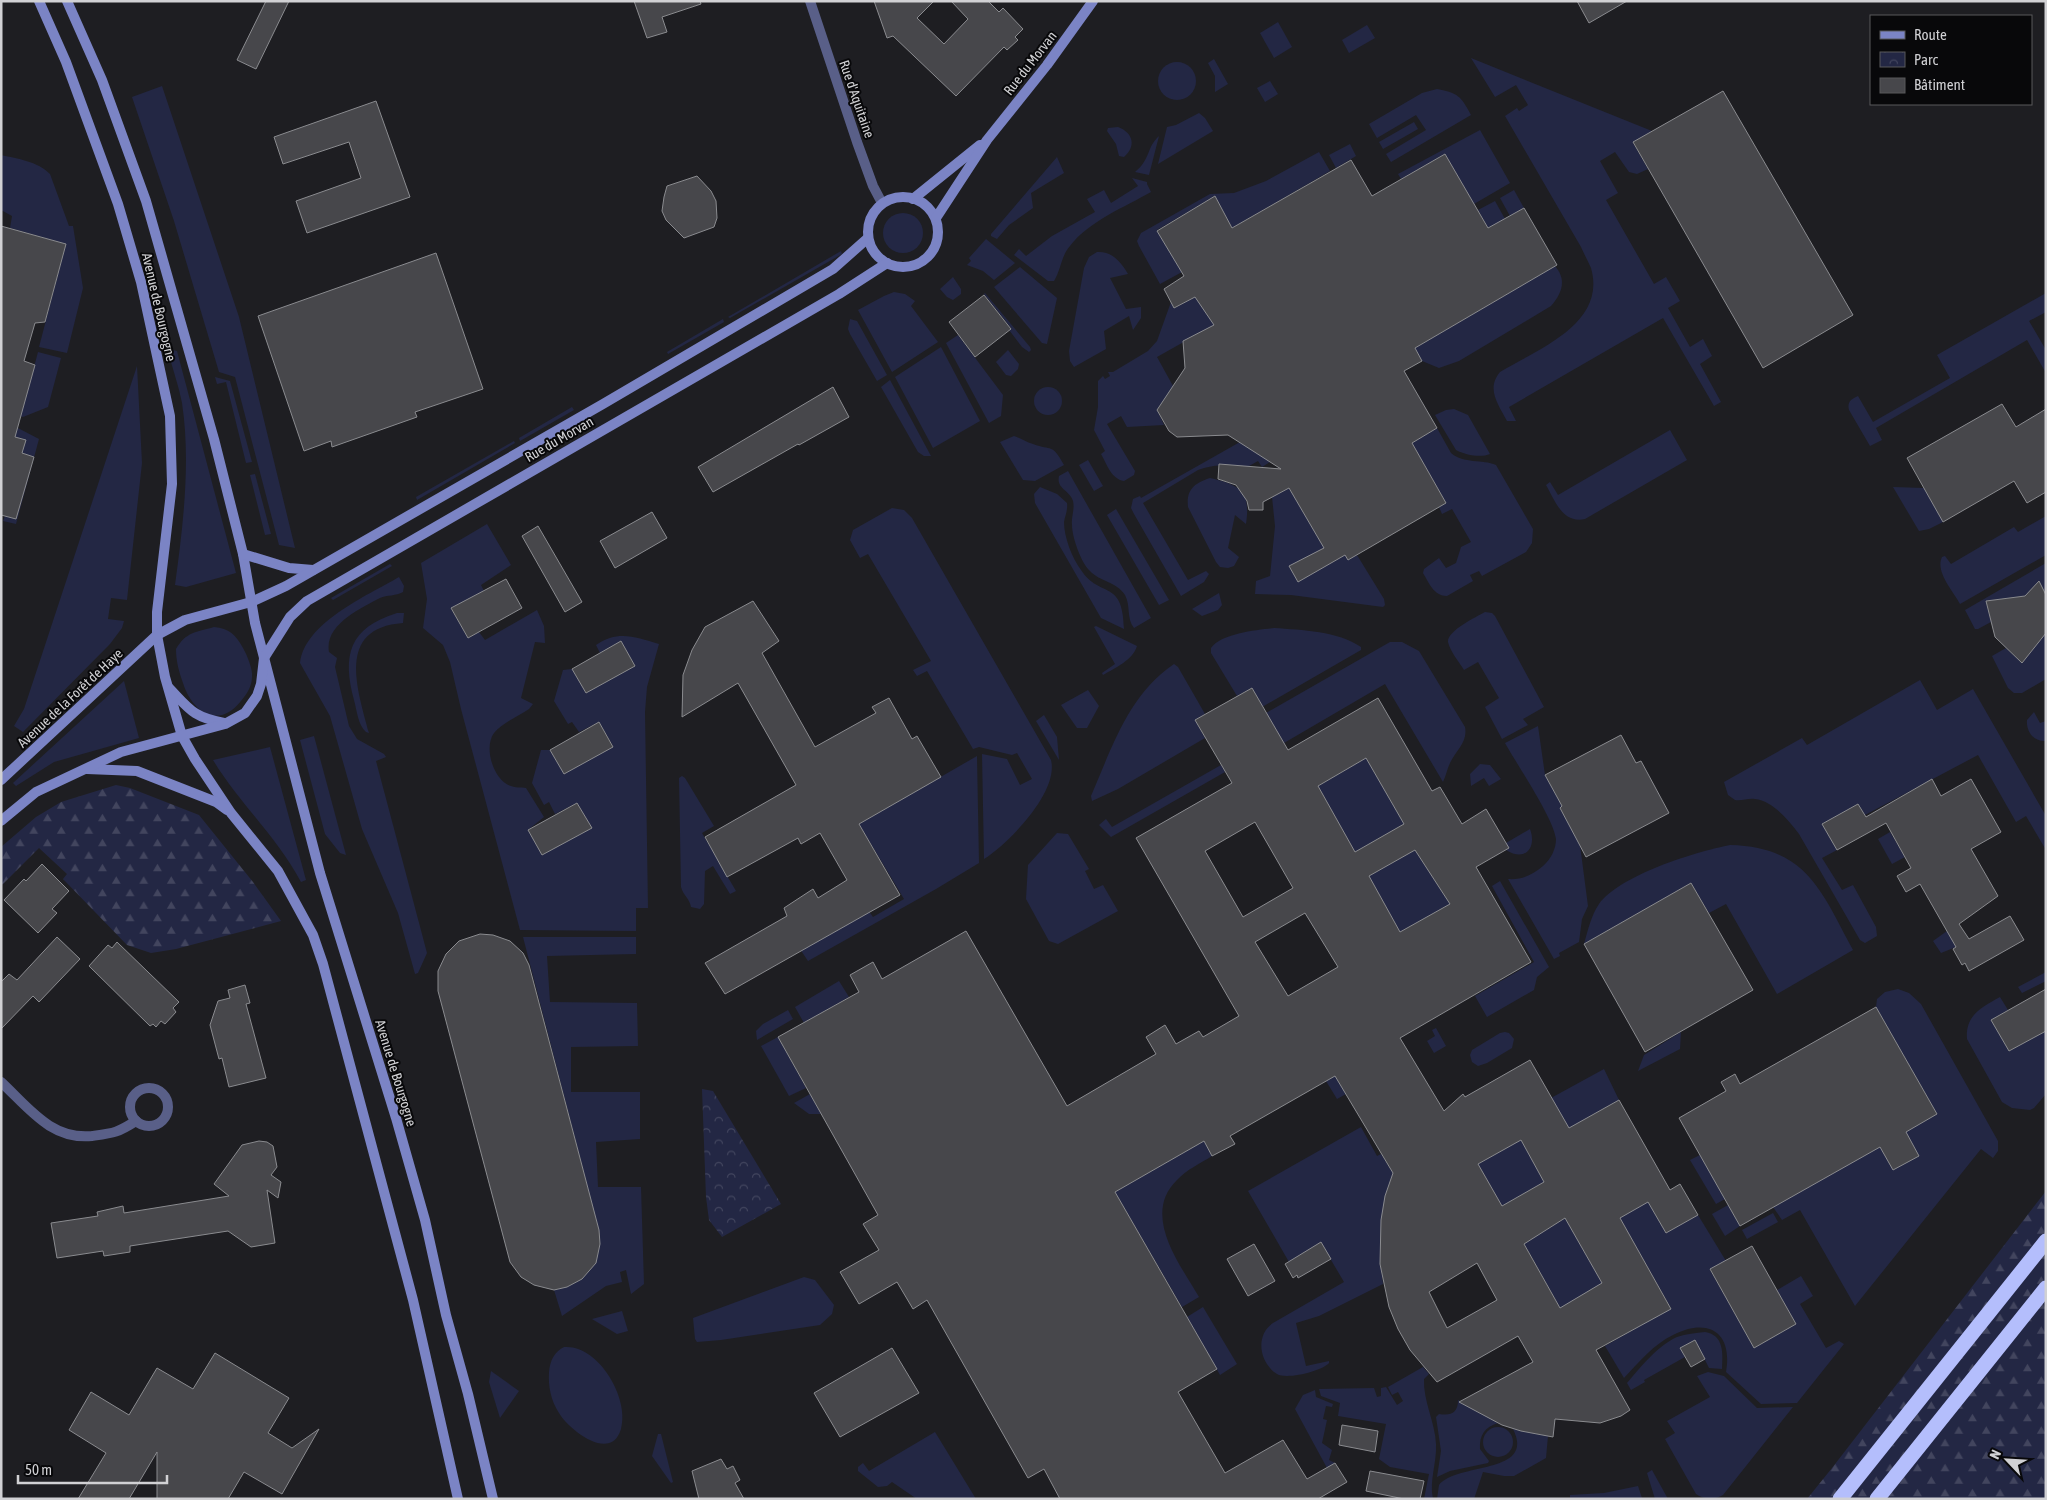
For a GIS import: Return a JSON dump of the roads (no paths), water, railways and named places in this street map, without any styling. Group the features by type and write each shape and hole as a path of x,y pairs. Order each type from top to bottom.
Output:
{"highway":[{"path":"1840,1499 2046,1241"},
{"path":"1877,1499 2046,1288"}],"main road":[{"name":"Avenue de Bourgogne","path":"39,1 66,62 118,204 141,282 170,416 172,484 158,596 157,635 160,657 168,687 182,736 195,759 231,813 278,871 313,935 409,1283 458,1497"},
{"name":"Avenue de Bourgogne","path":"67,1 102,80 146,201 214,439 243,554 251,602 264,658 320,873 396,1118 422,1211 446,1315 468,1394 493,1499"},
{"name":"Rue du Morvan","path":"936,218 987,140 1047,65 1093,1"},
{"name":"Rue du Morvan","path":"913,198 987,140"},
{"path":"894,198 913,198 928,207 936,218 938,231 936,243 930,255 919,263 906,267 888,263 878,257 868,238 871,219 882,203 894,198"},
{"name":"Rue du Morvan","path":"251,602 286,586 314,570 833,269 868,238"},
{"name":"Rue du Morvan","path":"264,658 290,616 307,602 844,291 888,263"},
{"path":"243,554 284,566 314,570"},
{"path":"157,635 185,620 251,602"},
{"name":"Avenue de la Forêt de Haye","path":"1,780 157,635"},
{"name":"Avenue de Bourgogne","path":"182,736 225,724 245,713 257,696 261,684 264,658"},
{"path":"168,687 199,716 225,724"},
{"path":"1,821 36,792 81,770 121,752 182,736"},
{"path":"81,770 132,769 216,802 231,813"}],"street":[{"name":"Rue d'Aquitaine","path":"810,1 873,186 882,203"},
{"path":"1,1082 45,1123 65,1134 82,1137 116,1133 136,1121"}]}
